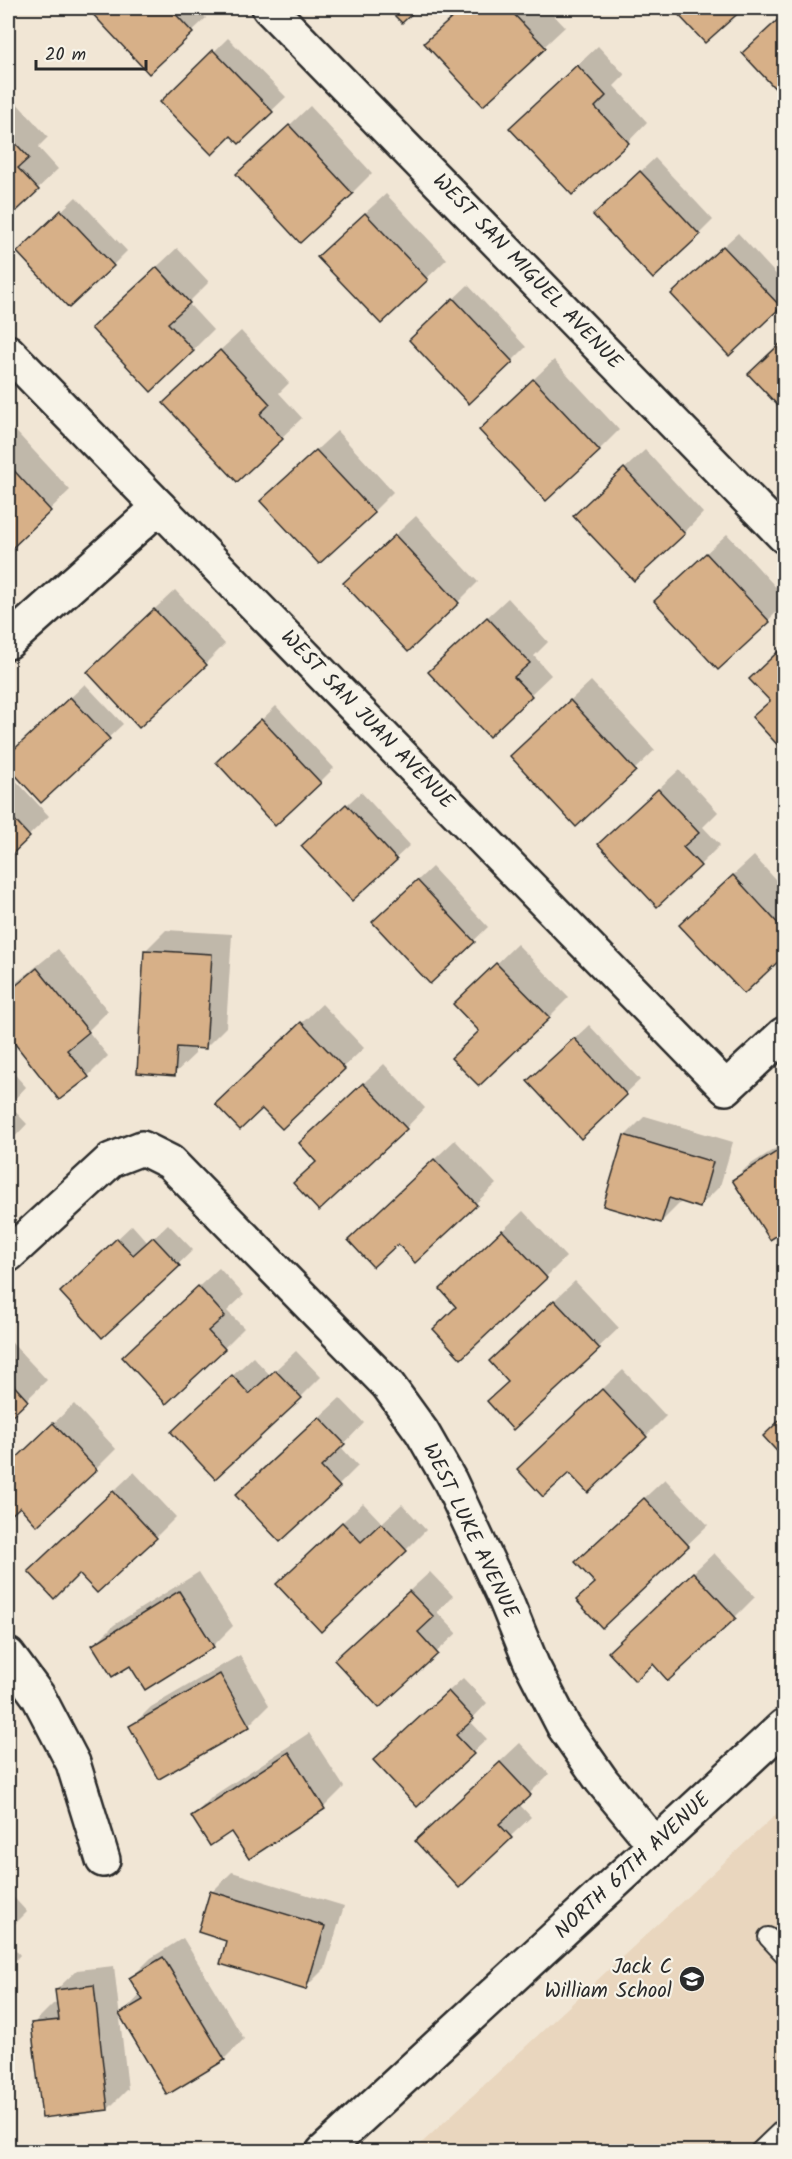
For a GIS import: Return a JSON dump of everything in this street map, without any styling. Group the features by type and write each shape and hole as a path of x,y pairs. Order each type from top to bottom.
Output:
{"street":[{"name":"WEST SAN MIGUEL AVENUE","path":"269,8 784,536"},
{"name":"WEST SAN JUAN AVENUE","path":"8,352 726,1088 784,1034"},
{"path":"8,642 159,507"},
{"name":"WEST LUKE AVENUE","path":"8,1255 111,1160 142,1148 170,1162 388,1385 422,1432 450,1481 506,1601 532,1665 564,1727 602,1781 655,1845"},
{"path":"8,1655 38,1696 73,1763 103,1860"},
{"name":"NORTH 67TH AVENUE","path":"323,2151 784,1726"}],"lane":[{"path":"768,1937 784,1954"},
{"path":"759,2151 784,2128"}],"shaded area":[{"name":"Jack C William School","path":"784,1807 784,2151 413,2151"}],"building":[{"path":"87,8 170,8 193,33 149,74"},
{"path":"387,8 418,8 402,23"},
{"path":"463,8 508,8 546,48 483,106 424,43"},
{"path":"672,8 744,8 705,43"},
{"path":"784,14 784,98 742,53"},
{"path":"213,50 273,112 239,144 231,136 212,155 160,102"},
{"path":"577,65 606,96 595,107 629,143 572,195 509,128"},
{"path":"289,125 353,194 300,243 236,174"},
{"path":"8,135 29,158 18,168 39,190 8,219"},
{"path":"640,171 700,235 653,279 593,215"},
{"path":"61,210 114,266 69,308 17,252"},
{"path":"365,213 428,280 381,324 317,257"},
{"path":"723,246 781,307 729,356 671,294"},
{"path":"157,267 190,303 168,323 194,351 151,392 91,328"},
{"path":"453,298 513,362 469,404 409,340"},
{"path":"784,340 784,412 748,374"},
{"path":"220,350 270,404 260,414 283,439 237,482 163,403"},
{"path":"533,379 600,451 546,501 479,430"},
{"path":"316,450 375,513 319,564 260,501"},
{"path":"8,464 51,511 8,552"},
{"path":"624,468 685,534 634,581 573,516"},
{"path":"395,535 459,603 408,652 343,583"},
{"path":"706,553 770,622 718,670 654,601"},
{"path":"154,609 207,665 139,728 87,672"},
{"path":"487,617 530,663 514,677 532,696 489,737 428,672"},
{"path":"784,646 784,752 752,717 770,701 749,679"},
{"path":"70,697 110,739 41,803 8,767 8,755"},
{"path":"570,700 636,771 576,827 510,756"},
{"path":"261,719 321,783 275,826 216,762"},
{"path":"658,789 699,833 683,847 701,866 657,907 598,844"},
{"path":"346,804 397,860 352,901 301,846"},
{"path":"8,813 30,837 8,858"},
{"path":"733,875 784,930 784,956 744,994 679,925"},
{"path":"417,880 475,942 430,984 372,922"},
{"path":"144,950 212,954 206,1049 177,1047 175,1076 137,1073"},
{"path":"496,963 550,1018 479,1086 451,1058 479,1031 453,1004"},
{"path":"37,968 89,1032 67,1050 89,1077 59,1100 8,1035 8,992"},
{"path":"301,1022 345,1069 282,1129 262,1109 240,1130 215,1104"},
{"path":"574,1038 627,1095 581,1139 527,1081"},
{"path":"363,1083 407,1129 319,1211 293,1183 316,1162 299,1143"},
{"path":"624,1135 713,1162 700,1208 669,1198 661,1223 603,1206"},
{"path":"784,1147 784,1231 770,1240 732,1180"},
{"path":"434,1159 477,1205 415,1263 398,1244 373,1267 348,1240"},
{"path":"502,1230 547,1278 461,1359 433,1329 456,1307 440,1289"},
{"path":"153,1237 180,1266 102,1338 60,1292 117,1238 133,1255"},
{"path":"198,1286 225,1316 208,1331 225,1349 166,1404 122,1357"},
{"path":"554,1300 600,1349 513,1430 487,1401 508,1382 489,1361"},
{"path":"275,1370 302,1398 215,1479 171,1432 232,1375 249,1394"},
{"path":"8,1379 28,1401 8,1420"},
{"path":"602,1389 647,1437 588,1493 569,1473 543,1497 517,1469"},
{"path":"784,1416 784,1459 763,1436"},
{"path":"319,1417 345,1444 321,1467 340,1487 280,1542 235,1495"},
{"path":"53,1423 97,1470 37,1526 20,1507 8,1518 8,1466"},
{"path":"113,1491 157,1538 97,1593 79,1574 54,1599 28,1571"},
{"path":"644,1498 689,1546 602,1628 576,1600 595,1583 575,1562"},
{"path":"342,1522 361,1542 381,1523 407,1551 321,1632 276,1584"},
{"path":"693,1572 736,1618 668,1681 653,1664 635,1681 608,1652"},
{"path":"179,1591 214,1647 145,1690 130,1666 112,1677 92,1645"},
{"path":"409,1591 434,1617 418,1632 438,1654 379,1708 334,1660"},
{"path":"220,1674 250,1727 159,1779 129,1726"},
{"path":"448,1691 474,1719 456,1735 474,1754 417,1807 373,1760"},
{"path":"289,1752 325,1809 249,1859 231,1832 210,1846 191,1816"},
{"path":"500,1762 531,1795 499,1824 512,1838 459,1888 415,1841"},
{"path":"210,1891 325,1926 306,1990 220,1964 226,1941 198,1932"},
{"path":"163,1957 225,2060 167,2095 119,2014 143,2000 129,1978"},
{"path":"94,1985 108,2110 42,2118 31,2023 59,2020 55,1990"}],"place":[{"name":"Jack C William School","path":"692,1979"}]}
